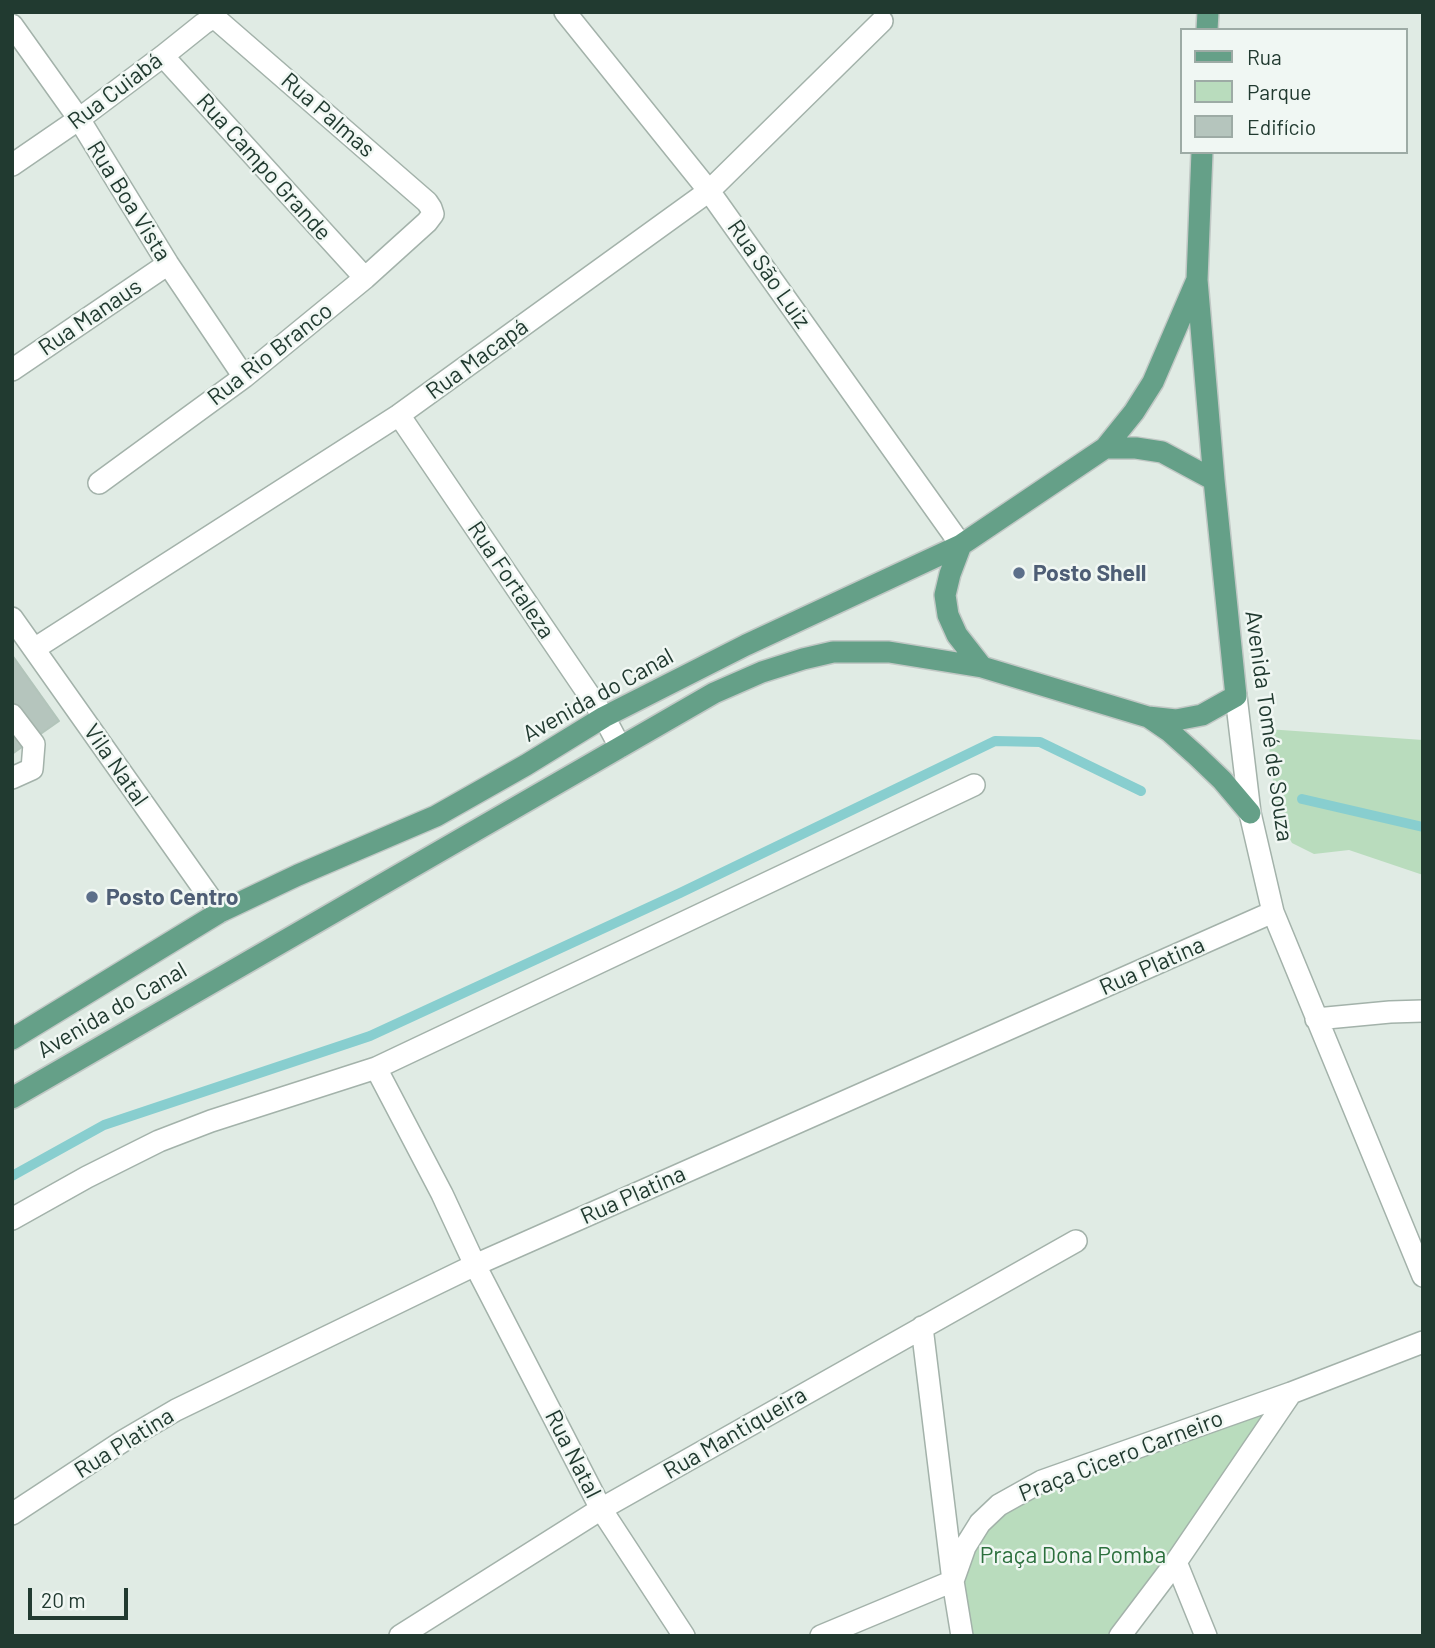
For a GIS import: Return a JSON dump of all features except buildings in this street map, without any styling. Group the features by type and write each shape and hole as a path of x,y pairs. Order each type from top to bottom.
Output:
{"main road":[{"name":"Avenida Tomé de Souza","path":"1202,154 1197,280 1236,696"},
{"name":"Avenida do Canal","path":"12,1039 220,912 298,875 436,816 526,765 604,716 746,645 961,545 1105,448 1134,412 1153,382 1197,280"},
{"path":"1105,448 1136,448 1162,452 1214,480"},
{"path":"961,545 945,595 948,615 957,635 982,667"},
{"name":"Avenida do Canal","path":"12,1098 714,693 762,672 833,652 889,652 982,667 1148,717 1177,720 1202,715 1236,696"},
{"path":"1148,717 1197,756 1250,813"}],"street":[{"name":"Rua São Luiz","path":"565,12 709,191 961,545"},
{"name":"Rua Cuiabá","path":"12,166 79,119 209,19 218,19"},
{"name":"Rua Palmas","path":"218,19 427,202 433,214"},
{"name":"Rua Macapá","path":"34,649 399,415 709,191 882,21"},
{"name":"Rua Boa Vista","path":"12,25 79,119 168,264 244,377"},
{"name":"Rua Campo Grande","path":"163,56 365,278"},
{"name":"Rua Rio Branco","path":"99,483 244,377 365,278 428,222 433,214"},
{"name":"Rua Manaus","path":"12,370 168,264"},
{"name":"Rua Fortaleza","path":"399,415 604,716 620,747"},
{"name":"Vila Natal","path":"12,618 220,912"},
{"name":"Avenida Tomé de Souza","path":"1236,696 1250,813 1273,912 1423,1276"},
{"path":"12,715 34,744 33,769 12,778"},
{"path":"12,1219 159,1141 211,1121 376,1068 974,785"},
{"name":"Rua Platina","path":"12,1514 123,1441 176,1410 475,1265 1273,912"},
{"path":"1316,1019 1423,1011"},
{"name":"Rua Natal","path":"376,1068 601,1509 684,1636"},
{"name":"Rua Mantiqueira","path":"400,1636 601,1509 1076,1241"},
{"path":"922,1327 962,1636"},
{"name":"Praça Cicero Carneiro","path":"953,1581 971,1536 989,1513 1041,1481 1291,1393 1423,1342"},
{"path":"1121,1636 1176,1562 1291,1393"},
{"path":"1176,1562 1206,1636"},
{"path":"821,1636 953,1581"}],"green space":[{"path":"1267,729 1423,740 1423,875 1349,850 1314,854 1292,843 1277,815"},
{"name":"Praça Dona Pomba","path":"1290,1394 1115,1636 963,1636 954,1582 999,1505"}],"waterway":[{"path":"12,1176 104,1125 370,1036 680,893 995,741 1040,742 1141,791"},
{"path":"1302,799 1423,827"}],"place":[{"name":"Posto Shell","path":"1019,573"},
{"name":"Posto Centro","path":"92,897"}]}
